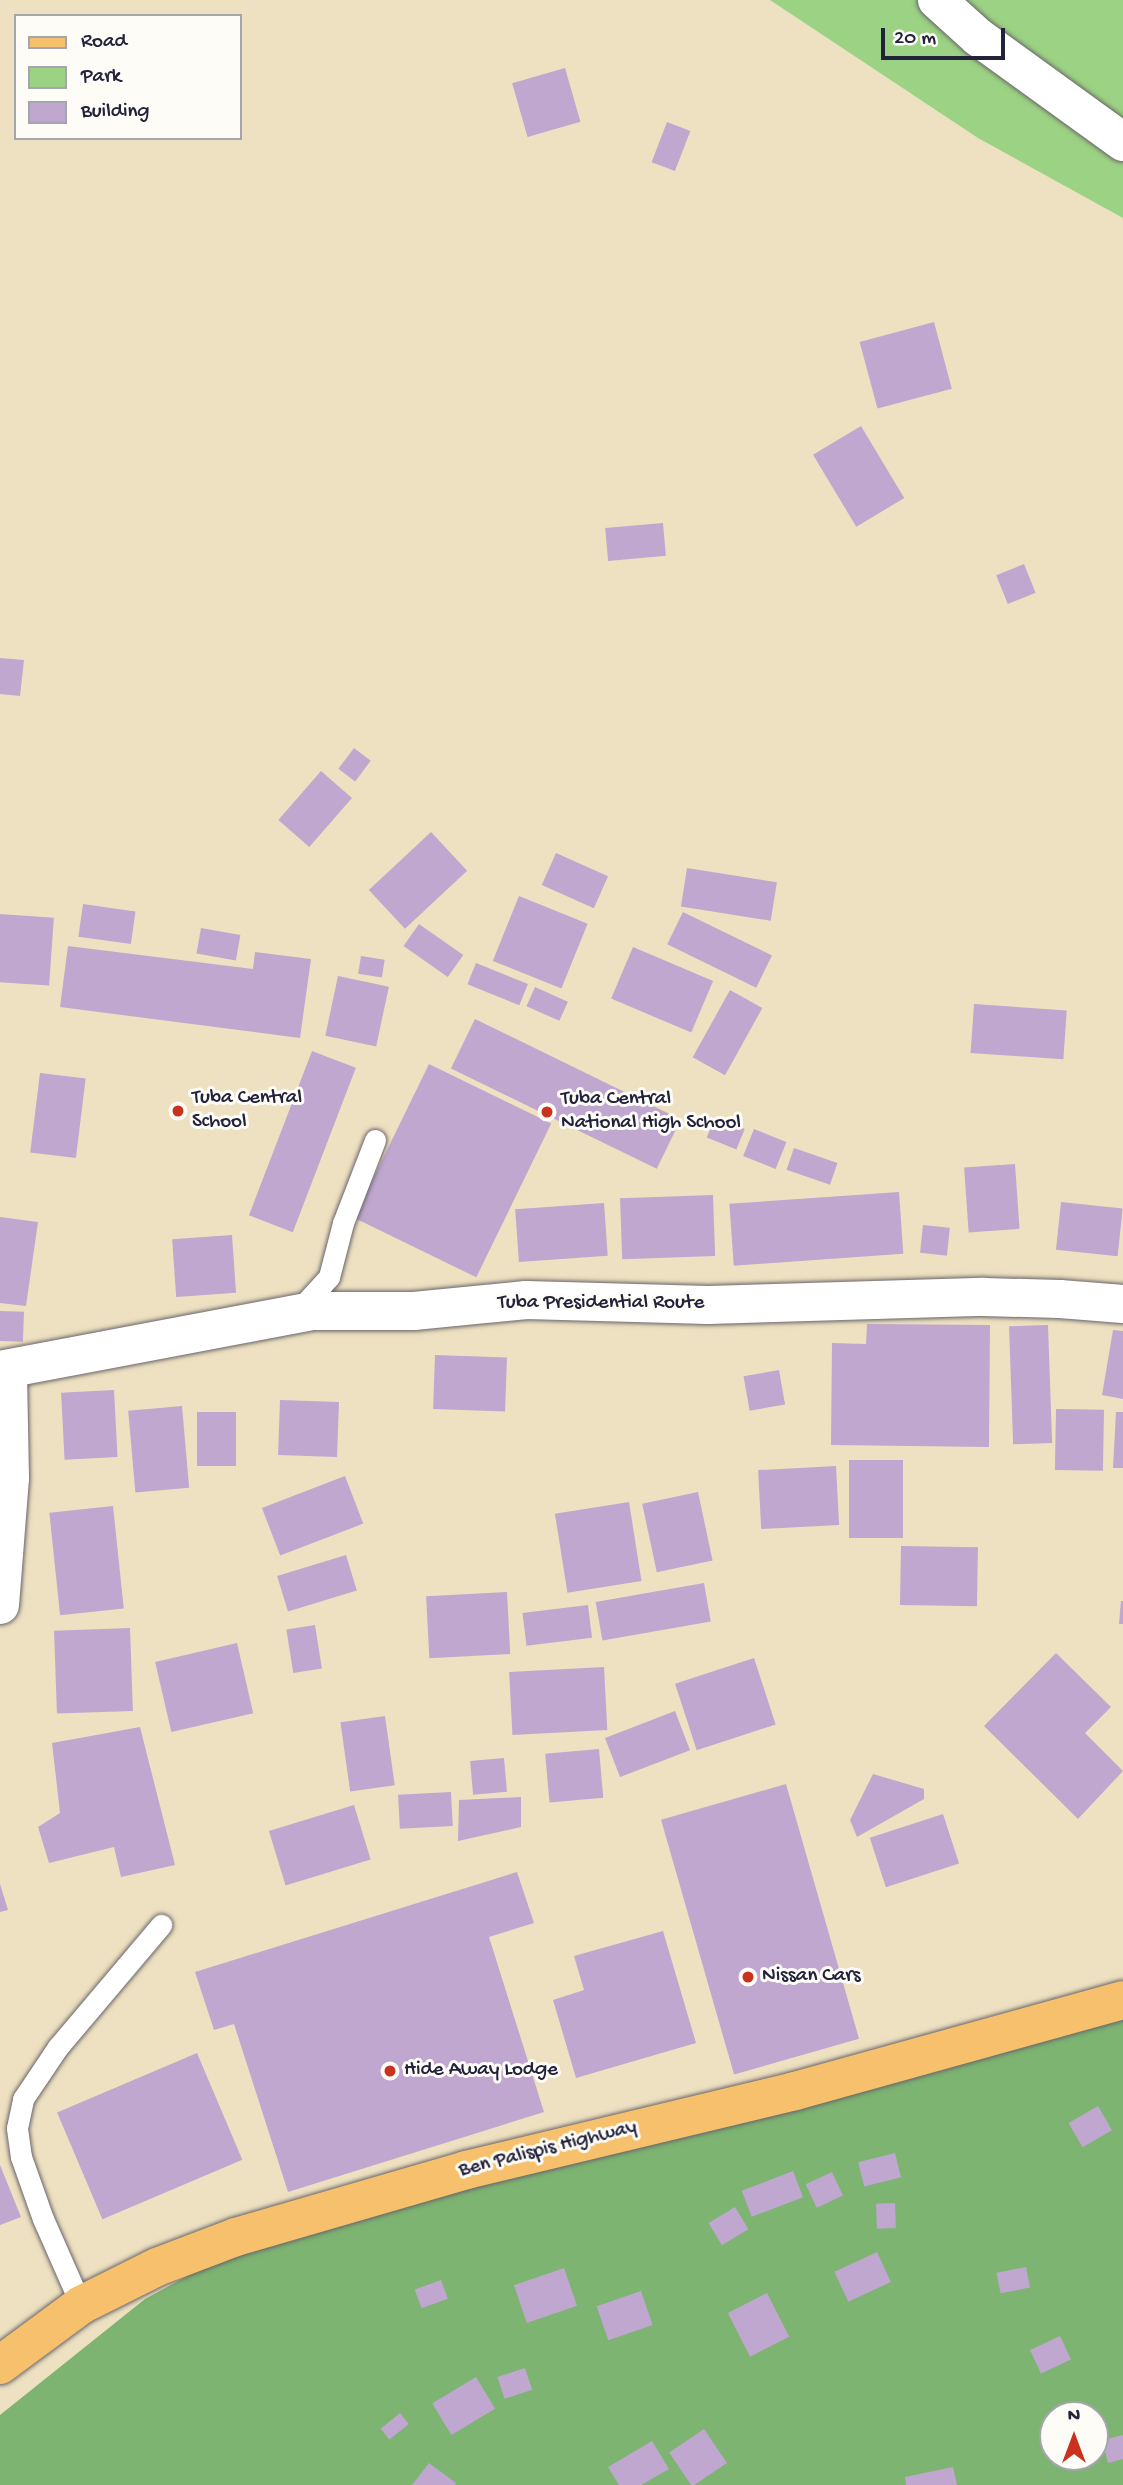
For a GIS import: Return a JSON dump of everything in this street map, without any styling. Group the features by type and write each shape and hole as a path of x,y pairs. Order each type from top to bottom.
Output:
{"main road":[{"name":"Ben Palispis Highway","path":"0,2365 81,2305 157,2267 248,2233 466,2170 794,2091 1123,2000"}],"street":[{"path":"937,0 978,37 1123,142"},
{"name":"Tuba Presidential Route","path":"4,1370 313,1311 414,1311 526,1300 708,1305 984,1297 1060,1298 1123,1304"},
{"path":"0,1605 10,1478 4,1370"}],"lane":[{"path":"295,1314 329,1277 343,1223 375,1140"},
{"path":"81,2305 43,2219 22,2157 17,2128 23,2099 58,2047 160,1925"}],"green space":[{"path":"770,0 1123,0 1123,218 978,138"},
{"path":"1123,2020 1123,2485 0,2485 0,2415 145,2299 210,2264 493,2182"}],"building":[{"path":"565,68 580,122 528,137 512,83"},
{"path":"667,122 690,131 675,171 652,162"},
{"path":"934,322 952,389 877,409 860,342"},
{"path":"861,426 904,498 856,527 813,455"},
{"path":"663,523 666,556 608,561 605,528"},
{"path":"1024,564 1036,593 1008,604 996,575"},
{"path":"0,658 24,660 20,696 0,694"},
{"path":"354,748 371,761 355,781 338,769"},
{"path":"321,771 352,798 309,847 278,820"},
{"path":"431,832 467,871 405,929 369,890"},
{"path":"556,853 608,876 594,908 542,885"},
{"path":"687,868 777,882 771,921 681,907"},
{"path":"519,896 588,924 561,989 493,961"},
{"path":"83,904 135,911 131,944 78,937"},
{"path":"683,912 772,955 756,988 667,944"},
{"path":"0,914 54,918 49,986 0,982"},
{"path":"419,924 463,955 448,977 404,946"},
{"path":"201,928 240,935 236,961 196,954"},
{"path":"68,946 253,969 255,952 311,959 300,1038 60,1007"},
{"path":"633,947 713,981 691,1033 611,999"},
{"path":"361,956 385,960 382,978 358,974"},
{"path":"476,963 528,984 519,1005 467,984"},
{"path":"338,976 389,987 376,1046 325,1036"},
{"path":"535,987 568,1002 559,1021 526,1006"},
{"path":"730,990 762,1008 725,1075 693,1057"},
{"path":"974,1004 1067,1010 1063,1059 971,1053"},
{"path":"475,1019 681,1119 657,1169 451,1068"},
{"path":"312,1051 356,1068 293,1232 249,1215"},
{"path":"429,1064 551,1124 476,1277 354,1218"},
{"path":"40,1073 86,1079 76,1158 30,1152"},
{"path":"715,1117 745,1129 736,1149 707,1137"},
{"path":"754,1129 786,1142 776,1169 743,1156"},
{"path":"794,1148 837,1163 830,1185 787,1170"},
{"path":"1015,1164 1020,1229 969,1232 964,1168"},
{"path":"899,1192 903,1254 734,1266 729,1204"},
{"path":"713,1195 715,1256 622,1259 620,1198"},
{"path":"1061,1202 1123,1208 1118,1256 1056,1250"},
{"path":"604,1203 608,1256 519,1262 515,1209"},
{"path":"0,1217 38,1222 26,1306 0,1303"},
{"path":"923,1225 950,1228 947,1256 920,1253"},
{"path":"232,1235 236,1293 176,1297 172,1239"},
{"path":"0,1311 24,1312 23,1342 0,1341"},
{"path":"867,1324 990,1325 989,1447 831,1445 832,1343 866,1344"},
{"path":"1048,1325 1052,1443 1013,1444 1009,1326"},
{"path":"1113,1330 1123,1331 1123,1399 1102,1395"},
{"path":"435,1355 507,1358 505,1411 433,1409"},
{"path":"779,1370 785,1404 750,1411 744,1376"},
{"path":"114,1390 118,1457 65,1460 61,1393"},
{"path":"280,1400 339,1402 337,1457 278,1455"},
{"path":"182,1406 189,1488 135,1492 128,1411"},
{"path":"1056,1409 1104,1410 1103,1471 1055,1470"},
{"path":"197,1412 236,1412 236,1466 197,1466"},
{"path":"1116,1412 1123,1412 1123,1468 1113,1468"},
{"path":"849,1460 903,1460 903,1538 849,1538"},
{"path":"836,1466 839,1525 761,1529 758,1470"},
{"path":"345,1476 363,1524 280,1556 262,1508"},
{"path":"698,1492 713,1560 657,1572 642,1504"},
{"path":"629,1502 642,1581 567,1593 555,1514"},
{"path":"113,1506 124,1608 60,1615 49,1513"},
{"path":"901,1546 978,1547 977,1606 900,1605"},
{"path":"346,1555 357,1590 288,1611 277,1576"},
{"path":"704,1583 711,1621 602,1641 596,1602"},
{"path":"507,1592 510,1654 429,1658 426,1596"},
{"path":"1121,1601 1123,1624 1119,1624"},
{"path":"588,1605 592,1638 527,1646 522,1613"},
{"path":"315,1625 322,1668 293,1673 286,1630"},
{"path":"130,1628 133,1711 57,1714 54,1631"},
{"path":"237,1643 253,1713 171,1732 155,1662"},
{"path":"1056,1653 1111,1707 1085,1733 1123,1771 1078,1819 984,1726"},
{"path":"754,1658 776,1725 697,1750 675,1684"},
{"path":"604,1667 607,1730 512,1735 509,1672"},
{"path":"675,1711 690,1750 620,1777 605,1738"},
{"path":"385,1716 395,1785 350,1792 340,1722"},
{"path":"140,1727 175,1865 121,1877 114,1847 49,1863 38,1827 60,1813 52,1743"},
{"path":"599,1749 603,1798 549,1803 545,1754"},
{"path":"504,1758 507,1792 473,1795 470,1761"},
{"path":"873,1774 924,1789 924,1799 857,1837 850,1820"},
{"path":"786,1784 859,2039 734,2075 661,1820"},
{"path":"451,1792 453,1826 400,1829 398,1795"},
{"path":"521,1797 521,1827 458,1841 459,1800"},
{"path":"354,1805 371,1860 286,1886 269,1831"},
{"path":"943,1814 959,1863 886,1887 870,1838"},
{"name":"Hide Away Lodge","path":"517,1872 534,1923 489,1937 544,2112 288,2192 234,2024 214,2030 195,1972"},
{"path":"0,1884 8,1910 0,1912"},
{"path":"663,1931 696,2043 576,2078 553,2000 584,1990 574,1956"},
{"path":"197,2053 242,2160 102,2219 57,2112"},
{"path":"1098,2106 1112,2130 1083,2147 1069,2123"},
{"path":"895,2153 901,2177 864,2186 858,2162"},
{"path":"0,2165 21,2217 0,2225"},
{"path":"793,2171 803,2197 752,2217 742,2191"},
{"path":"832,2172 843,2196 817,2208 806,2184"},
{"path":"895,2203 896,2228 877,2229 876,2204"},
{"path":"735,2207 748,2229 722,2245 708,2223"},
{"path":"877,2252 891,2282 848,2302 834,2272"},
{"path":"1026,2267 1030,2288 1001,2293 997,2273"},
{"path":"564,2268 577,2306 527,2323 514,2285"},
{"path":"441,2280 448,2299 422,2308 415,2290"},
{"path":"641,2291 653,2325 608,2340 597,2306"},
{"path":"767,2293 789,2337 750,2357 728,2313"},
{"path":"1060,2336 1071,2360 1041,2374 1030,2350"},
{"path":"525,2368 532,2390 505,2399 497,2377"},
{"path":"476,2377 495,2409 451,2435 432,2403"},
{"path":"400,2413 409,2424 389,2440 381,2429"},
{"path":"704,2429 727,2463 691,2485 669,2452"},
{"path":"1123,2435 1123,2459 1109,2463 1109,2438"},
{"path":"652,2441 669,2469 641,2485 619,2485 608,2467"},
{"path":"429,2463 456,2483 455,2485 412,2485"},
{"path":"953,2467 957,2485 906,2485 905,2477"}],"place":[{"name":"Tuba Central School","path":"178,1111"},
{"name":"Tuba Central National High School","path":"547,1112"},
{"name":"Nissan Cars","path":"748,1977"},
{"name":"Hide Away Lodge","path":"390,2071"}]}
